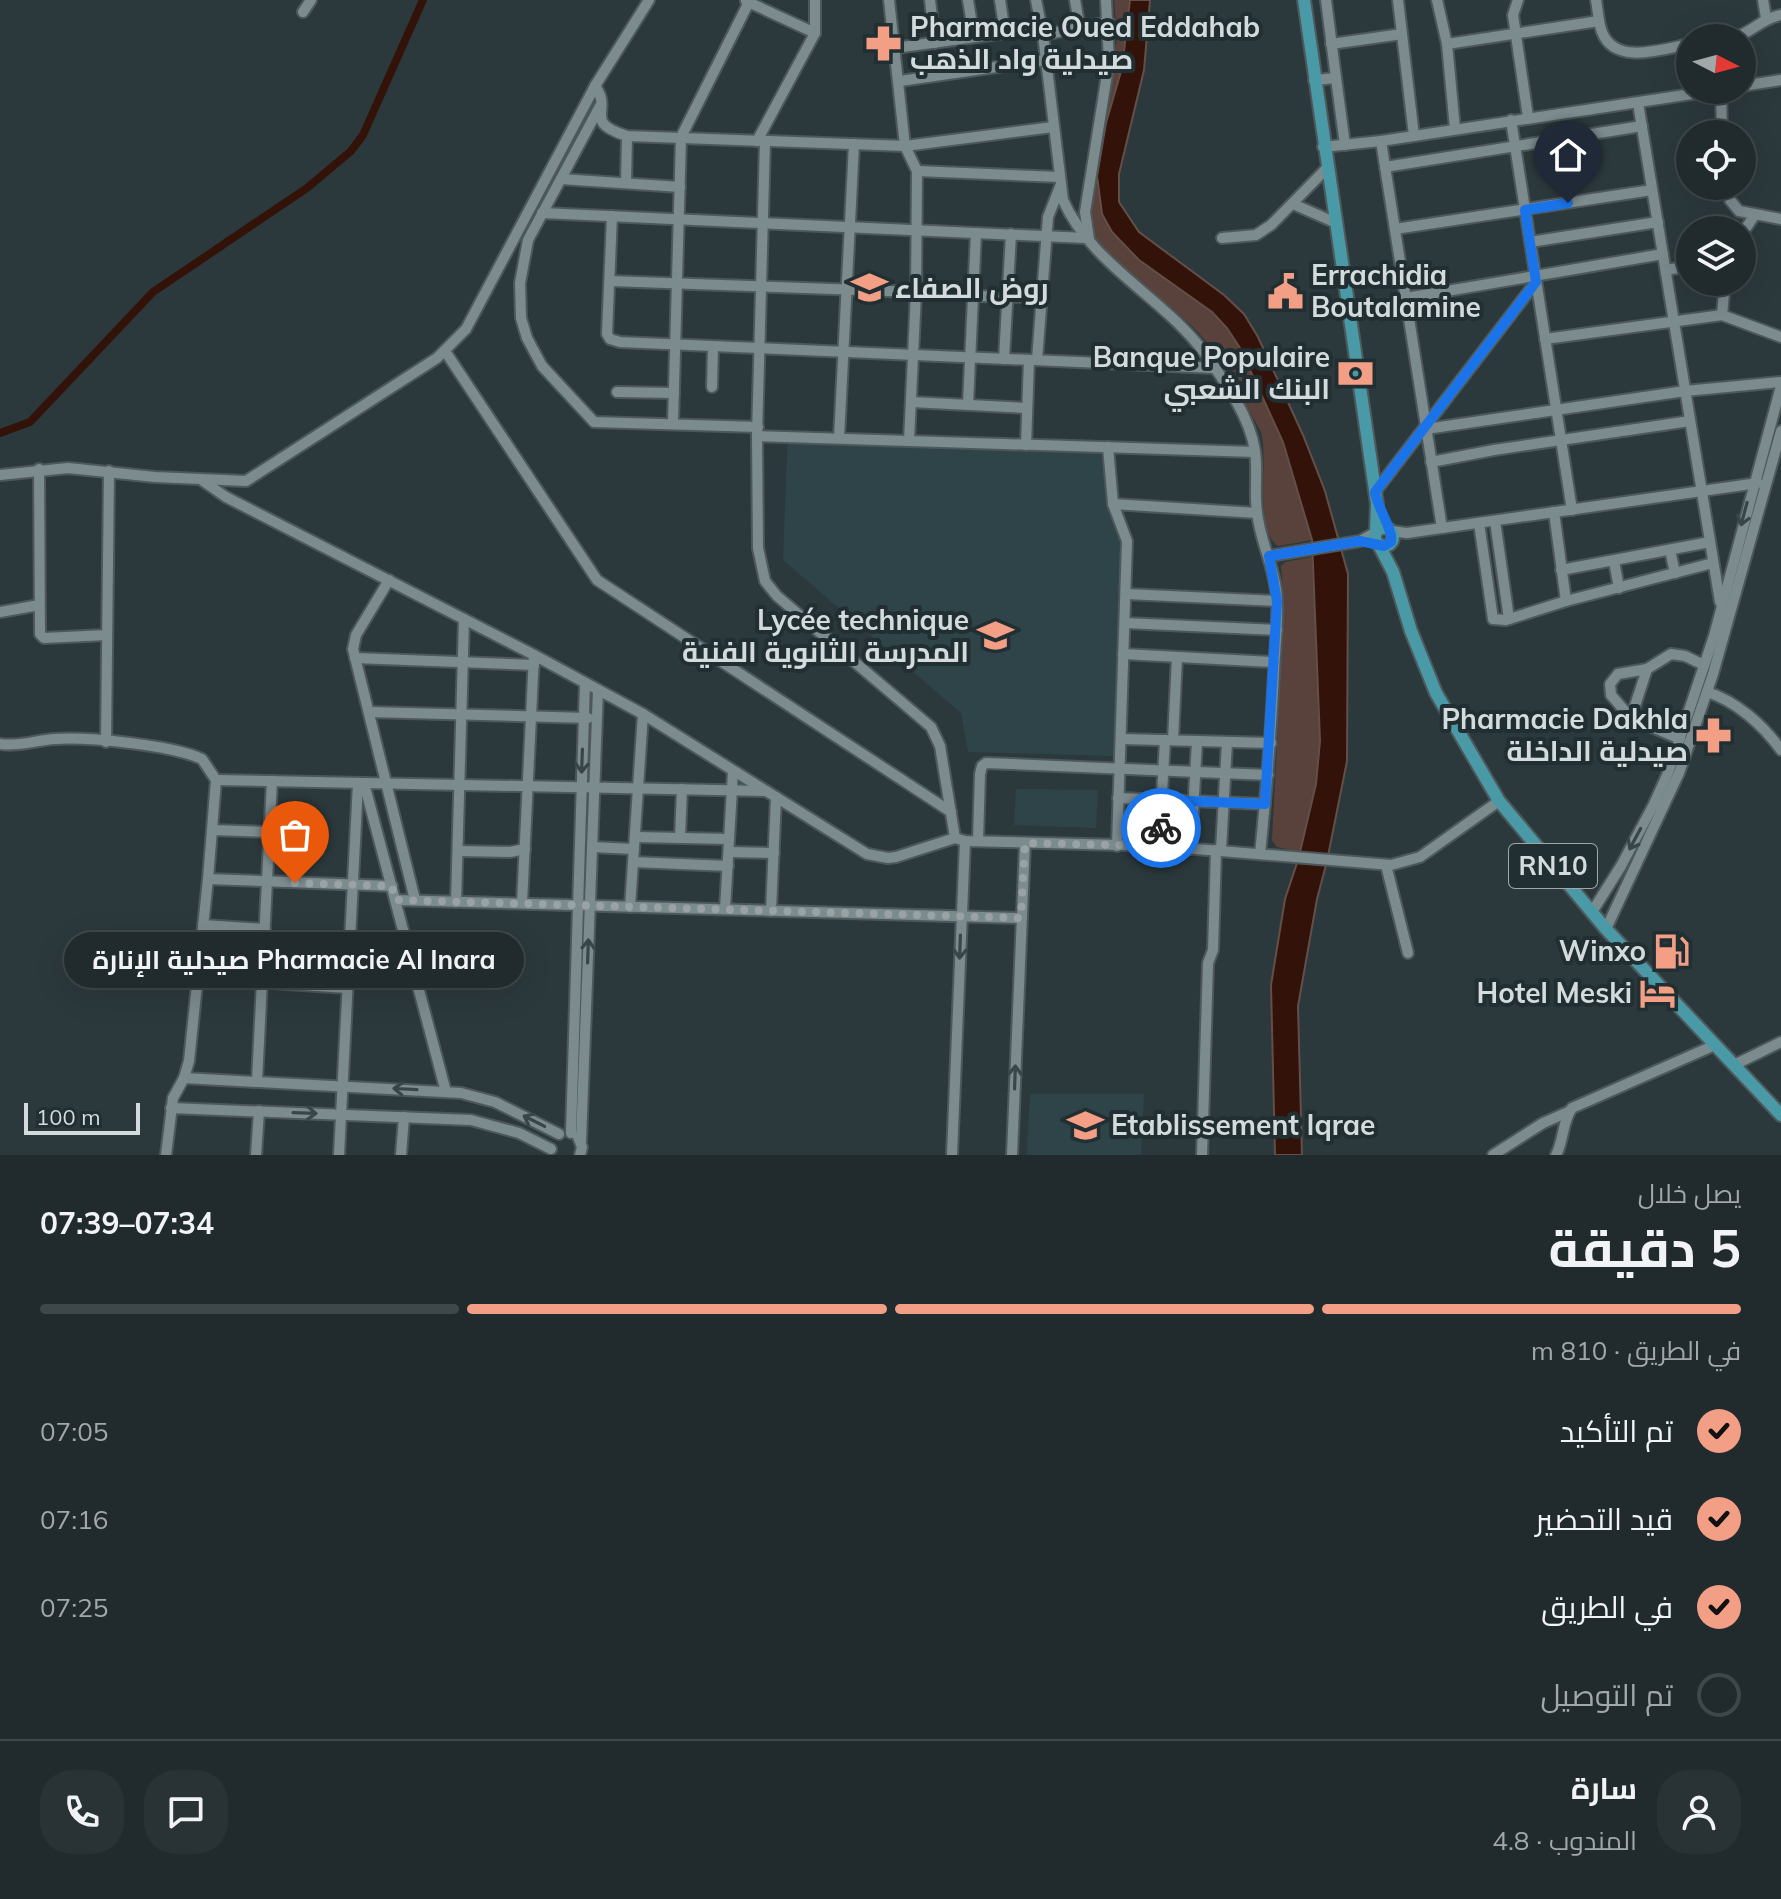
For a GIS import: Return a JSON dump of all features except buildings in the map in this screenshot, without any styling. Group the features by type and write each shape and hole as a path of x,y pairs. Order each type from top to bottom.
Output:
{"main road":[{"name":"RN10","path":"1304,0 1376,498 1411,631 1436,693 1499,801 1606,929 1781,1115"}],"street":[{"path":"303,12 311,0"},
{"path":"0,475 39,469 109,471 203,481 246,481 445,351 466,329 595,86 649,0"},
{"path":"815,0 815,33 761,141 763,223 758,548 770,589 931,727 940,746 951,812 960,840 962,916 952,1155"},
{"path":"889,0 905,146 917,171 916,292 909,441"},
{"path":"930,0 935,43"},
{"path":"968,0 974,37"},
{"path":"1000,0 1005,33"},
{"path":"1036,0 1063,200 1087,240 1188,334 1215,368 1245,420 1255,452 1257,513 1277,601 1271,743 1260,854"},
{"path":"1075,0 1080,29"},
{"path":"1087,240 1085,212 1091,160 1109,62 1106,0"},
{"path":"1326,0 1345,145"},
{"path":"1398,0 1414,136"},
{"path":"1437,0 1447,44 1455,129"},
{"path":"1518,0 1513,15 1528,117"},
{"path":"1596,0 1602,34 1619,51 1634,53 1676,46"},
{"path":"1763,0 1766,18"},
{"path":"673,423 681,137 747,1 815,33"},
{"path":"1756,25 1766,18 1781,15"},
{"path":"1447,44 1599,21"},
{"path":"895,48 1005,33 1080,29 1109,22"},
{"path":"1331,44 1402,34"},
{"path":"900,81 1045,60"},
{"path":"1314,80 1336,78"},
{"path":"1756,84 1781,80"},
{"path":"595,86 601,95 603,124 607,130 627,136 905,146 1053,127"},
{"path":"1323,147 1676,97"},
{"path":"1638,103 1721,608"},
{"path":"600,106 528,240 520,283 521,318 533,353 594,422 673,423 839,438 1255,452"},
{"path":"1511,120 1572,510"},
{"path":"1385,167 1642,126"},
{"path":"626,183 627,136"},
{"path":"1381,141 1442,528"},
{"path":"839,438 854,144"},
{"path":"1222,238 1256,235 1293,204 1327,168"},
{"path":"917,171 1060,180"},
{"path":"561,179 680,187"},
{"path":"1026,445 1027,408 1042,297 1046,236 1060,180"},
{"path":"1395,229 1652,190"},
{"path":"1731,200 1734,208 1754,216"},
{"path":"1293,204 1334,222"},
{"path":"542,213 1087,240"},
{"path":"612,216 608,337 620,342 1215,368"},
{"path":"1756,216 1781,219"},
{"path":"1530,242 1658,222"},
{"path":"968,404 976,233"},
{"path":"1004,359 1011,234"},
{"path":"1406,298 1536,279 1663,254"},
{"path":"1666,270 1676,268"},
{"path":"1376,498 1536,279"},
{"path":"610,281 916,292"},
{"path":"973,296 1042,297"},
{"path":"1722,315 1724,296"},
{"path":"1545,339 1722,315 1781,337"},
{"path":"712,387 713,347"},
{"path":"445,351 597,580 951,812"},
{"path":"1426,426 1685,391 1781,384 1721,608 1680,739 1654,804 1592,912"},
{"path":"617,392 674,393"},
{"path":"911,402 1027,408"},
{"path":"1431,462 1690,421"},
{"path":"1606,929 1670,794 1707,692 1781,431"},
{"path":"1108,447 1113,504 1127,537 1117,846"},
{"path":"39,469 40,634 42,638 107,635"},
{"path":"106,742 109,471"},
{"path":"203,481 226,497 464,619 534,660 643,714 867,854 878,857 896,857 960,840 978,840 1159,846 1402,864 1420,857 1499,801"},
{"path":"240,503 246,481"},
{"path":"1269,556 1768,481"},
{"path":"1113,504 1257,513"},
{"path":"1554,512 1566,601"},
{"path":"1495,521 1509,619"},
{"path":"1479,523 1493,619 1499,622 1566,601 1713,563"},
{"path":"1561,570 1710,542"},
{"path":"1670,550 1675,573"},
{"path":"1614,561 1619,588"},
{"path":"1487,581 1503,577"},
{"path":"389,580 353,642 415,900"},
{"path":"1126,594 1277,601"},
{"path":"0,612 39,605"},
{"path":"456,902 464,619"},
{"path":"1125,623 1277,630"},
{"path":"1123,654 1274,662"},
{"path":"1680,739 1631,718 1611,695 1610,684 1618,674 1647,669 1671,654 1685,656 1704,665"},
{"path":"1159,846 1177,657"},
{"path":"355,658 534,660"},
{"path":"522,903 534,660"},
{"path":"1631,718 1647,669"},
{"path":"580,1155 585,683"},
{"path":"571,1133 584,905 592,847 598,690"},
{"path":"1707,692 1740,709 1761,726 1781,750"},
{"path":"370,712 597,718"},
{"path":"630,907 643,714"},
{"path":"0,744 54,739 106,742 193,754 208,765 216,780 189,1061 171,1108 166,1155"},
{"path":"1122,739 1271,743"},
{"path":"1191,849 1197,741"},
{"path":"1202,1155 1208,963 1213,950 1227,742"},
{"path":"978,840 980,774 984,764 1268,775"},
{"path":"725,909 733,771"},
{"path":"216,780 682,789 771,794"},
{"path":"257,1081 272,781"},
{"path":"339,1155 352,885 361,783"},
{"path":"361,783 392,886 446,1092"},
{"path":"680,837 682,789"},
{"path":"771,794 774,853 771,911"},
{"path":"1118,798 1265,804"},
{"path":"212,830 269,832"},
{"path":"635,837 729,839"},
{"path":"1012,1155 1025,843"},
{"path":"592,847 634,849"},
{"path":"458,851 510,852 525,849"},
{"path":"729,852 774,853"},
{"path":"633,862 728,866"},
{"path":"1386,865 1408,953"},
{"path":"208,879 392,886"},
{"path":"395,900 1021,918"},
{"path":"203,925 265,929"},
{"path":"348,954 407,943"},
{"path":"197,978 347,988"},
{"path":"1734,1065 1781,1042"},
{"path":"1493,1155 1543,1123 1715,1045"},
{"path":"184,1078 446,1092 487,1098 559,1134 571,1133 581,1141"},
{"path":"171,1108 480,1122 519,1133 552,1153 553,1140 559,1134"},
{"path":"256,1155 259,1111"},
{"path":"1556,1155 1568,1112"},
{"path":"401,1155 404,1117"}],"shaded area":[{"path":"1114,0 1130,0 1122,68 1106,123 1124,246 1212,312 1240,348 1283,442 1312,540 1278,546 1270,537 1264,510 1261,432 1215,351 1192,326 1098,246 1090,225 1117,37"},
{"path":"1130,0 1150,0 1144,70 1119,174 1119,202 1139,232 1224,295 1244,314 1258,337 1303,435 1325,491 1348,574 1347,761 1328,856 1300,852 1316,784 1320,741 1312,540 1283,442 1240,348 1227,328 1212,312 1139,260 1112,232 1102,214 1097,176 1106,123 1122,68"},
{"name":"Lycée technique المدرسة الثانوية الفنية","path":"788,431 1100,448 1112,521 1124,527 1113,756 968,752 961,713 783,560"},
{"path":"1312,557 1320,741 1316,784 1300,852 1277,847 1272,840 1284,604 1281,566 1285,562"},
{"path":"1016,789 1098,790 1096,828 1014,825"},
{"path":"1297,863 1326,865 1298,1006 1302,1155 1275,1155 1271,985 1285,899"},
{"name":"Etablissement Iqrae","path":"1030,1094 1144,1094 1141,1155 1027,1155"}],"waterway":[{"path":"0,433 30,422 153,292 307,188 351,151 363,135 423,0"}],"way so far":[{"path":"295,883 392,886 395,900 1021,918 1025,843 1159,846 1161,828"}],"place":[{"name":"Pharmacie Oued Eddahab صيدلية واد الذهب","path":"884,43"},
{"name":"روض الصفاء","path":"869,288"},
{"name":"Errachidia Boutalamine","path":"1285,291"},
{"name":"Banque Populaire البنك الشعبي","path":"1356,373"},
{"name":"Lycée technique المدرسة الثانوية الفنية","path":"995,636"},
{"name":"Pharmacie Dakhla صيدلية الداخلة","path":"1714,735"},
{"name":"Pharmacie Al Inara صيدلية الإنارة","path":"295,883"},
{"name":"Winxo","path":"1672,951"},
{"name":"Hotel Meski","path":"1658,993"},
{"name":"Etablissement Iqrae","path":"1085,1125"}],"route":[{"path":"1161,828 1162,800 1265,804 1277,630 1276,586 1269,556 1360,541 1384,546 1391,542 1392,533 1377,504 1375,492 1536,282 1525,210 1568,203"}]}
